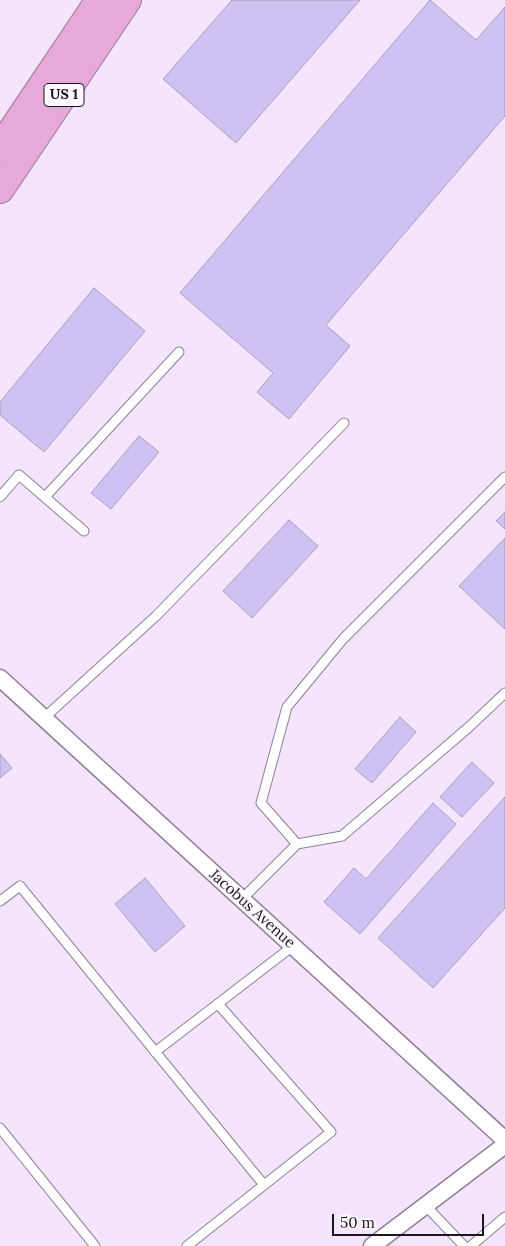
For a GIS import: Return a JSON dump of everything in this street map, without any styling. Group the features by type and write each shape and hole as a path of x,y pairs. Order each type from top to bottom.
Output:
{"highway":[{"name":"US 1","path":"0,149 100,0"},
{"name":"US 1","path":"0,189 127,0"}],"street":[{"name":"Jacobus Avenue","path":"0,678 505,1140"},
{"path":"372,1246 505,1145"}],"lane":[{"path":"44,497 179,352"},
{"path":"44,718 156,616 344,423"},
{"path":"0,497 19,475 84,531"},
{"path":"297,844 261,803 287,707 343,639 505,477"},
{"path":"242,899 297,844 342,836 505,693"},
{"path":"0,901 20,886 264,1185"},
{"path":"155,1052 293,946"},
{"path":"187,1246 331,1132 218,1004"},
{"path":"0,1128 96,1246"},
{"path":"426,1206 464,1246"},
{"path":"471,1246 505,1217"}],"building":[{"path":"232,0 360,0 236,143 163,79"},
{"path":"430,0 476,40 505,7 505,116 326,325 350,346 289,419 257,392 273,373 180,293"},
{"path":"94,288 145,331 44,452 0,415 0,402"},
{"path":"139,436 159,452 111,509 91,493"},
{"path":"505,512 505,529 496,521"},
{"path":"289,520 318,546 252,618 223,591"},
{"path":"505,538 505,629 459,586"},
{"path":"400,717 416,732 372,783 355,769"},
{"path":"0,754 12,768 0,778"},
{"path":"472,762 494,783 462,817 440,797"},
{"path":"505,797 505,908 433,988 378,938"},
{"path":"433,803 456,824 360,934 324,902 354,868 366,879"},
{"path":"145,878 185,926 155,952 115,904"}]}
